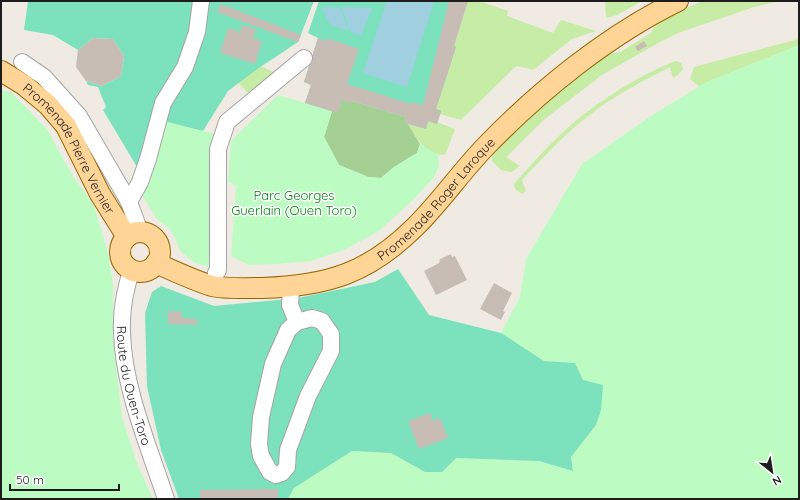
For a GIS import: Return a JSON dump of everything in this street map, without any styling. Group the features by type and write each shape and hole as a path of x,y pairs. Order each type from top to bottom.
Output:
{"main road":[{"name":"Promenade Roger Laroque","path":"156,263 213,286 250,288 291,287 322,282 347,274 371,262 393,247 417,225 484,148 533,100 612,39 653,13 678,1"},
{"name":"Promenade Pierre Vernier","path":"1,71 56,102 66,126 100,194 134,234"},
{"path":"144,232 153,236 158,243 160,252 156,263 144,271 136,271 128,267 122,260 120,252 122,244 134,234 144,232"}],"street":[{"path":"129,202 140,182 148,159 163,103 185,67 197,32 201,1"},
{"path":"213,286 218,270 218,150 227,122 304,58"},
{"path":"22,62 44,77 56,102 79,116 129,202 134,234"},
{"name":"Route du Ouen-Toro","path":"132,269 125,293 122,332 126,375 166,499"},
{"path":"291,287 290,305 297,322"},
{"path":"312,318 322,321 331,334 331,351 308,396 288,450 287,467 282,473 276,476 270,472 262,456 259,444 261,417 273,364 288,330 297,322 312,318"}],"green space":[{"path":"28,1 314,1 298,42 228,91 203,131 152,118 140,164 137,167 103,110 106,107 98,87 88,85 86,81 102,86 121,76 124,56 113,39 93,38 78,50 53,35 24,30"},
{"path":"319,1 468,1 454,45 456,47 436,109 441,111 437,124 428,121 426,129 405,123 406,117 353,101 352,103 342,100 338,113 305,103 311,85 304,82 318,38 308,33"},
{"path":"468,1 479,1 508,11 507,16 553,33 561,20 596,31 572,39 533,70 517,66 461,120 440,114 436,109 456,47 454,46"},
{"path":"603,1 642,1 617,15 606,18 605,2"},
{"path":"703,1 780,1 754,7 678,33 658,43 602,75 546,118 506,157 520,166 512,172 501,170 492,161 492,154 540,105 603,55 620,52 651,33 654,27 668,16"},
{"path":"799,39 799,45 707,82 700,87 690,79 694,67"},
{"path":"799,45 799,499 288,499 294,488 352,451 391,453 425,472 442,472 456,458 539,461 573,471 571,457 596,425 583,380 575,363 544,361 501,333 520,297 526,259 582,164 654,114 707,82"},
{"path":"676,61 681,63 683,69 678,75 673,78 670,67 629,89 600,107 581,121 522,180 526,191 522,194 515,189 514,184 572,124 599,103 630,83"},
{"path":"255,64 274,72 249,94 230,74"},
{"path":"1,90 11,92 47,129 71,173 94,206 107,249 113,283 113,342 122,417 138,466 153,499 1,499"},
{"name":"Parc Georges Guerlain (Ouen Toro)","path":"278,95 332,111 324,137 339,165 368,177 381,178 394,167 417,153 420,144 438,155 439,166 434,177 415,198 379,231 346,249 311,261 277,264 249,265 231,256 236,186 228,182 231,141"},
{"path":"342,100 352,101 406,117 405,123 408,124 420,144 417,153 394,167 381,178 368,177 339,165 324,137 332,111"},
{"path":"162,120 218,135 211,267 195,263 180,251 169,228 158,220 138,189"},
{"path":"428,121 436,124 437,122 455,129 445,155 432,152 427,149 408,124 425,129"},
{"path":"398,269 429,315 501,333 544,361 575,363 583,380 603,385 601,410 596,425 571,457 573,471 539,461 456,458 442,472 425,472 391,453 352,451 294,488 288,499 179,499 161,450 147,386 145,313 152,292 161,286 214,306 298,298 375,282"}],"water":[{"path":"387,1 434,1 407,87 363,73"},
{"path":"322,7 340,8 349,31 330,25"},
{"path":"341,7 372,8 361,36 351,32"}],"building":[{"path":"449,1 468,1 454,46 456,47 436,109 441,111 437,124 428,121 426,129 405,123 406,117 352,101 352,103 342,100 338,113 305,103 311,85 304,82 318,38 326,41 327,38 359,49 347,84 411,104 412,102 423,105"},
{"path":"221,4 301,35 298,42 217,12"},
{"path":"242,25 256,29 253,38 262,41 255,64 220,53 228,28 240,32"},
{"path":"93,38 113,39 124,56 121,76 102,86 86,81 76,67 78,50"},
{"path":"644,41 647,46 638,51 635,47"},
{"path":"451,254 452,257 455,256 467,280 436,295 424,271 439,263 440,259"},
{"path":"494,283 512,293 503,311 505,312 501,320 480,309"},
{"path":"168,311 182,312 182,318 197,319 197,325 168,324"},
{"path":"430,413 433,421 440,418 448,438 419,449 408,421"},
{"path":"278,489 278,499 200,499 200,490"}]}
